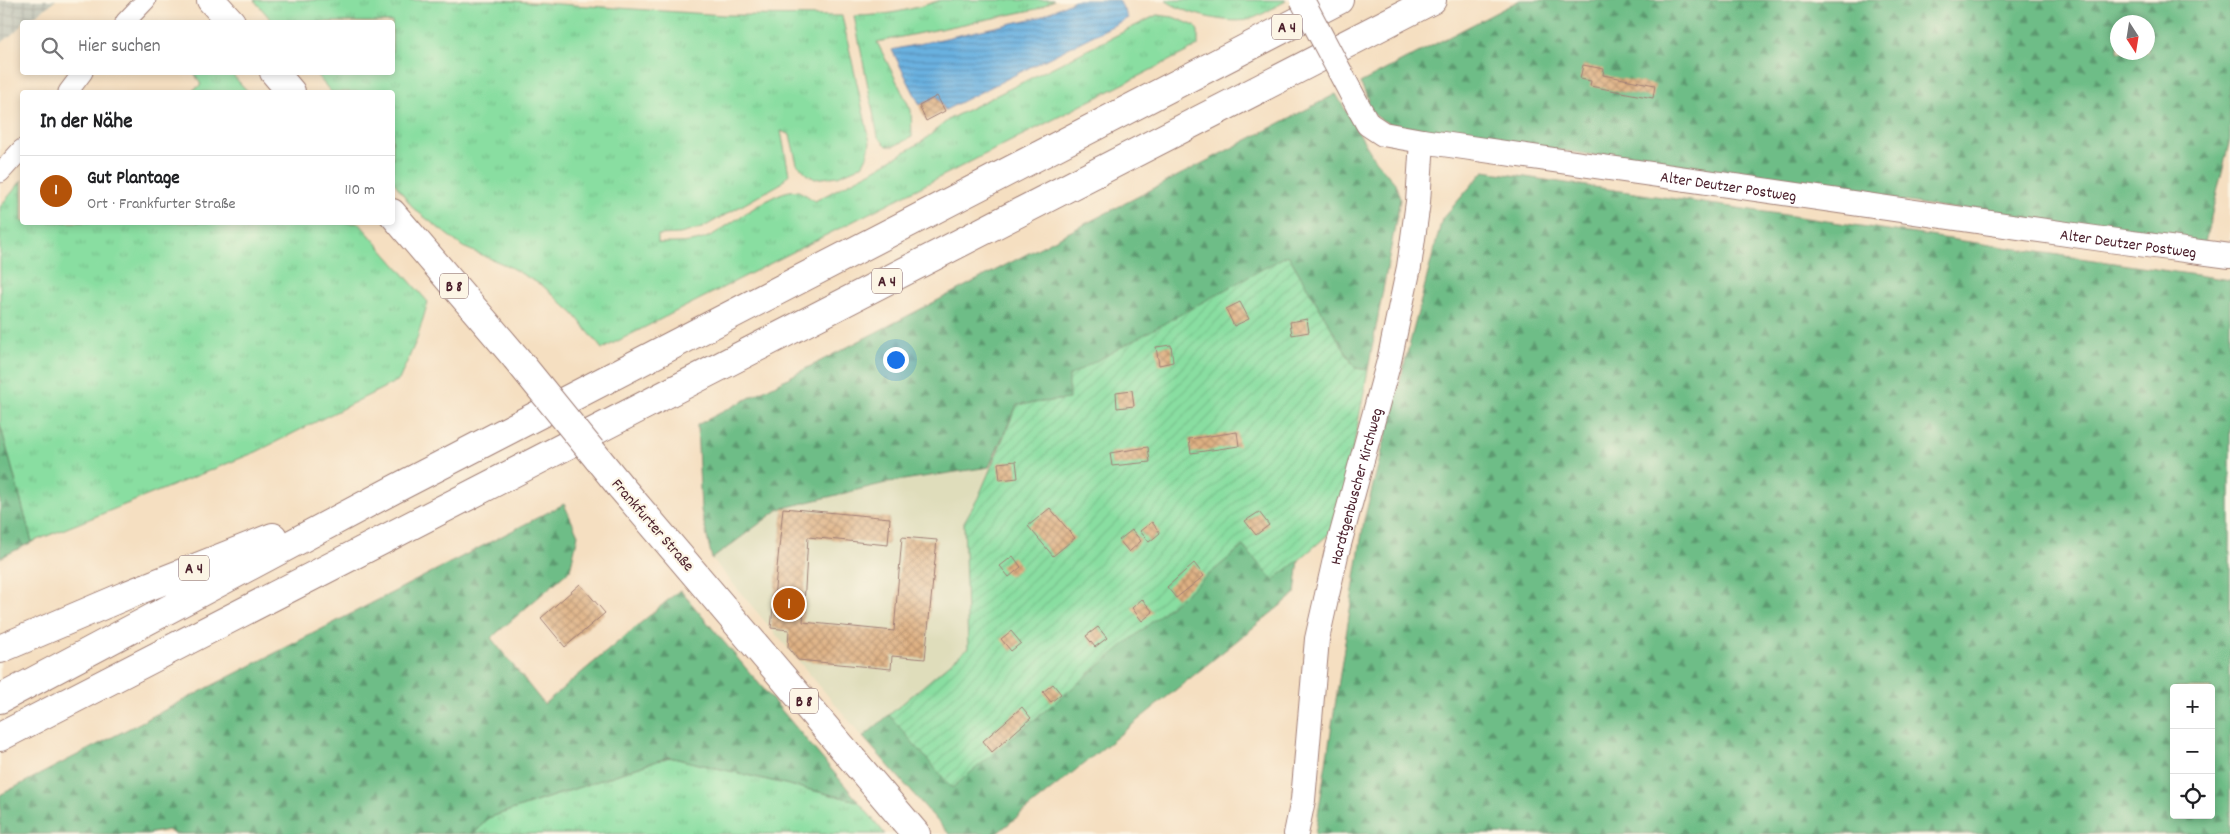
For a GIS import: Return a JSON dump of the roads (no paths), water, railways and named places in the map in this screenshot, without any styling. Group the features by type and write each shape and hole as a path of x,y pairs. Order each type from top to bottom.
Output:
{"main road":[{"path":"211,0 229,20"},
{"name":"A 4","path":"0,650 126,595 391,491 1340,0"},
{"name":"A 4","path":"0,746 135,668 1432,0"},
{"path":"277,75 289,90"},
{"name":"Frankfurter Straße","path":"395,217 516,358 620,486 916,834"},
{"path":"0,699 391,491"},
{"path":"0,737 135,668"}],"street":[{"path":"127,20 146,0"},
{"name":"Alter Deutzer Postweg","path":"1302,0 1368,124 1383,134 2030,229 2230,256"},
{"path":"70,90 81,75"},
{"name":"Hardtgenbuscher Kirchweg","path":"1296,834 1303,800 1317,639 1336,555 1391,351 1409,267 1418,202 1422,141"},
{"path":"2,166 20,151"}],"water":[{"path":"1075,0 1119,0 1128,18 945,110 937,96 920,105 892,50 1040,17"}],"place":[{"name":"Gut Plantage","path":"789,604"}]}
